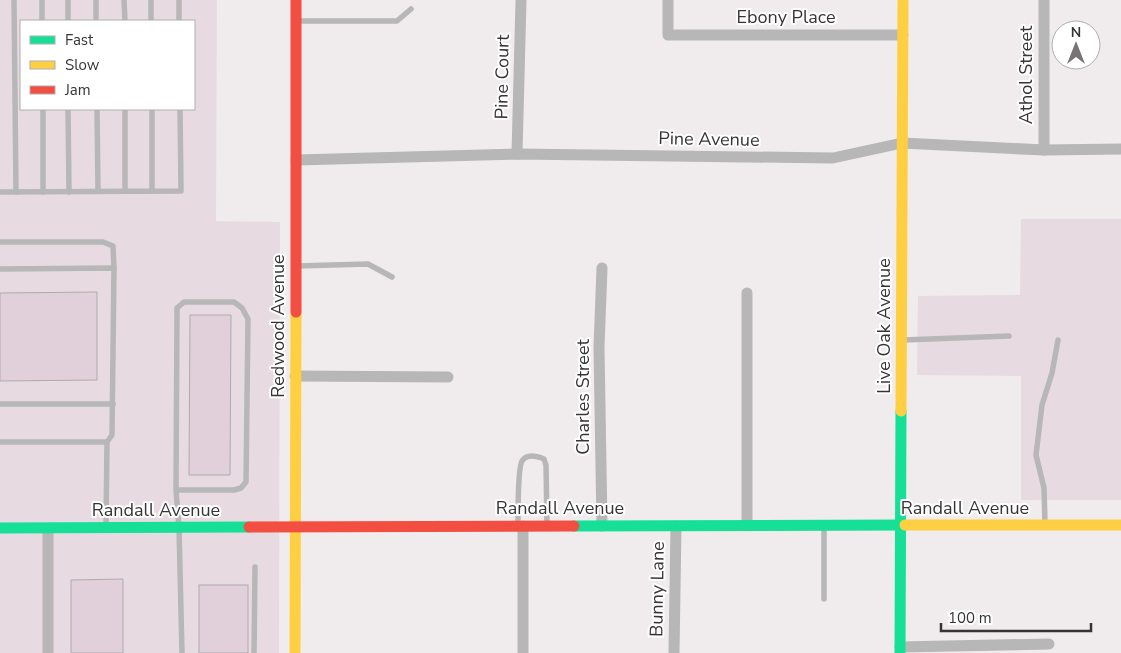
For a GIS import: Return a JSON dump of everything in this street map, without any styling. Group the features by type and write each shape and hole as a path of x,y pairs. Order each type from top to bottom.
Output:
{"street":[{"name":"Redwood Avenue","path":"295,653 296,0"},
{"name":"Pine Court","path":"517,154 521,0"},
{"name":"Ebony Place","path":"668,0 668,35 903,35"},
{"name":"Live Oak Avenue","path":"900,650 903,0"},
{"name":"Athol Street","path":"1044,0 1044,150"},
{"name":"Pine Avenue","path":"296,160 517,154 833,158 902,143 1044,150 1121,149"},
{"name":"Charles Street","path":"602,268 600,347 602,526"},
{"path":"746,525 747,293"},
{"path":"295,376 448,376"},
{"name":"Randall Avenue","path":"0,528 1121,525"},
{"path":"520,526 523,653"},
{"name":"Bunny Lane","path":"674,653 676,526"},
{"path":"48,528 48,653"},
{"path":"900,650 1049,644"}],"lane":[{"path":"14,0 16,192"},
{"path":"42,0 42,20"},
{"path":"68,0 68,20"},
{"path":"96,0 96,20"},
{"path":"124,0 124,20"},
{"path":"151,0 151,20"},
{"path":"179,0 179,20"},
{"path":"296,21 397,21 411,9"},
{"path":"43,110 43,192"},
{"path":"68,110 68,192"},
{"path":"97,110 98,192"},
{"path":"125,110 125,191"},
{"path":"152,110 152,191"},
{"path":"0,192 182,191 180,110"},
{"path":"0,242 103,242 113,246 112,435 107,442 106,527"},
{"path":"295,266 368,264 392,277"},
{"path":"0,269 114,268"},
{"path":"176,490 234,490 241,488 246,482 248,319 242,308 234,302 184,302 177,308 176,490 179,528 182,653"},
{"path":"901,340 1009,336"},
{"path":"1045,525 1044,488 1036,455 1042,405 1052,372 1058,340"},
{"path":"0,404 112,404"},
{"path":"0,442 107,442"},
{"path":"520,526 521,466 524,458 531,456 538,456 544,459 546,465 547,526"},
{"path":"824,525 824,599"},
{"path":"254,653 255,568"}],"shaded area":[{"path":"0,0 217,0 216,221 280,222 279,653 0,653"},
{"path":"1021,219 1121,219 1121,500 1021,500 1021,376 917,375 918,296 1020,295"}],"building":[{"path":"97,292 97,380 0,381 0,293"},
{"path":"190,315 231,315 230,475 189,475"},
{"path":"123,579 123,653 71,653 71,580"},
{"path":"199,585 248,585 248,653 199,653"}],"traffic: fast":[{"path":"900,653 901,411"},
{"path":"574,526 905,525"},
{"path":"0,528 249,527"}],"traffic: slow":[{"path":"901,411 903,0"},
{"path":"295,653 296,312"},
{"path":"905,525 1121,525"}],"traffic: jam":[{"path":"296,0 296,312"},
{"path":"249,527 574,526"}]}
